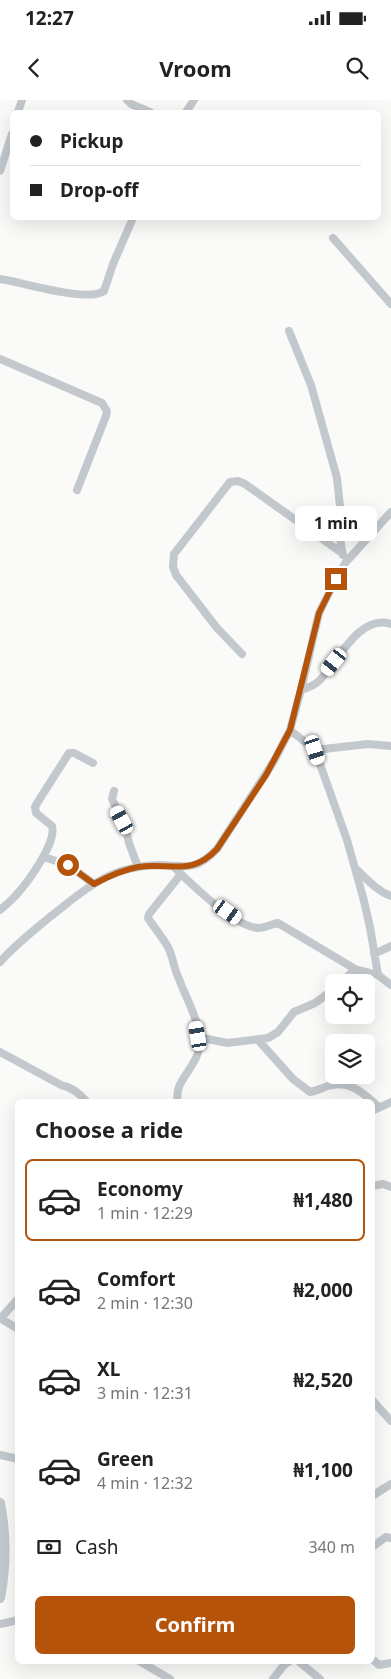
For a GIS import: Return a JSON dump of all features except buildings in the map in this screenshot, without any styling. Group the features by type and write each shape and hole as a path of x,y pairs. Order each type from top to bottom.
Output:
{"street":[{"path":"127,100 131,104 145,110"},
{"path":"0,171 10,140"},
{"path":"0,279 67,293 100,294 104,291 113,264 132,220"},
{"path":"333,238 391,304"},
{"path":"289,331 310,385 337,478 341,516 340,539 342,553 346,562"},
{"path":"0,359 102,403 106,408 106,416 77,490"},
{"path":"242,654 217,628 176,575 173,568 174,554 230,482 238,481 245,484 342,553"},
{"path":"0,962 28,935 84,889 120,872 138,867 156,865 186,868 210,857 217,849 270,768 290,730 319,613 331,587 346,562 391,512"},
{"path":"301,690 318,683 347,646 365,627 384,622 391,624"},
{"path":"290,730 315,750 347,840 370,927 378,975"},
{"path":"315,750 368,744 391,746"},
{"path":"0,910 17,895 44,858 53,829 36,813 35,807 39,800 69,753 74,753 92,763"},
{"path":"114,791 112,799 125,825 128,843 138,867"},
{"path":"44,858 68,865 94,884"},
{"path":"173,866 208,900 244,924 259,928 278,923 355,970 378,975 391,985"},
{"path":"354,867 372,884 391,896"},
{"path":"178,1099 177,1090 199,1050 198,1036 195,1018 178,978 168,947 148,918 181,874"},
{"path":"374,954 391,946"},
{"path":"351,974 355,970"},
{"path":"198,1036 227,1043 268,1038 278,1032 294,1012 315,1004 325,996"},
{"path":"258,1040 294,1079 310,1092 341,1084 354,1086 366,1099"},
{"path":"0,1052 61,1085 68,1086 84,1099"},
{"path":"376,1109 391,1102"},
{"path":"375,1185 383,1184 391,1187"},
{"path":"15,1302 1,1318 15,1327"},
{"path":"375,1403 391,1421"},
{"path":"0,1454 15,1458"},
{"path":"375,1494 391,1484"},
{"path":"0,1503 4,1532 4,1578 0,1598"},
{"path":"375,1546 386,1537 391,1538"},
{"path":"0,1624 15,1621"},
{"path":"375,1662 379,1665 391,1663"},
{"path":"144,1664 170,1679"},
{"path":"273,1679 286,1664"},
{"path":"302,1664 320,1679"}],"route":[{"path":"68,865 94,884 120,872 138,867 156,865 186,868 210,857 266,775 290,730 319,613 336,579"}]}
